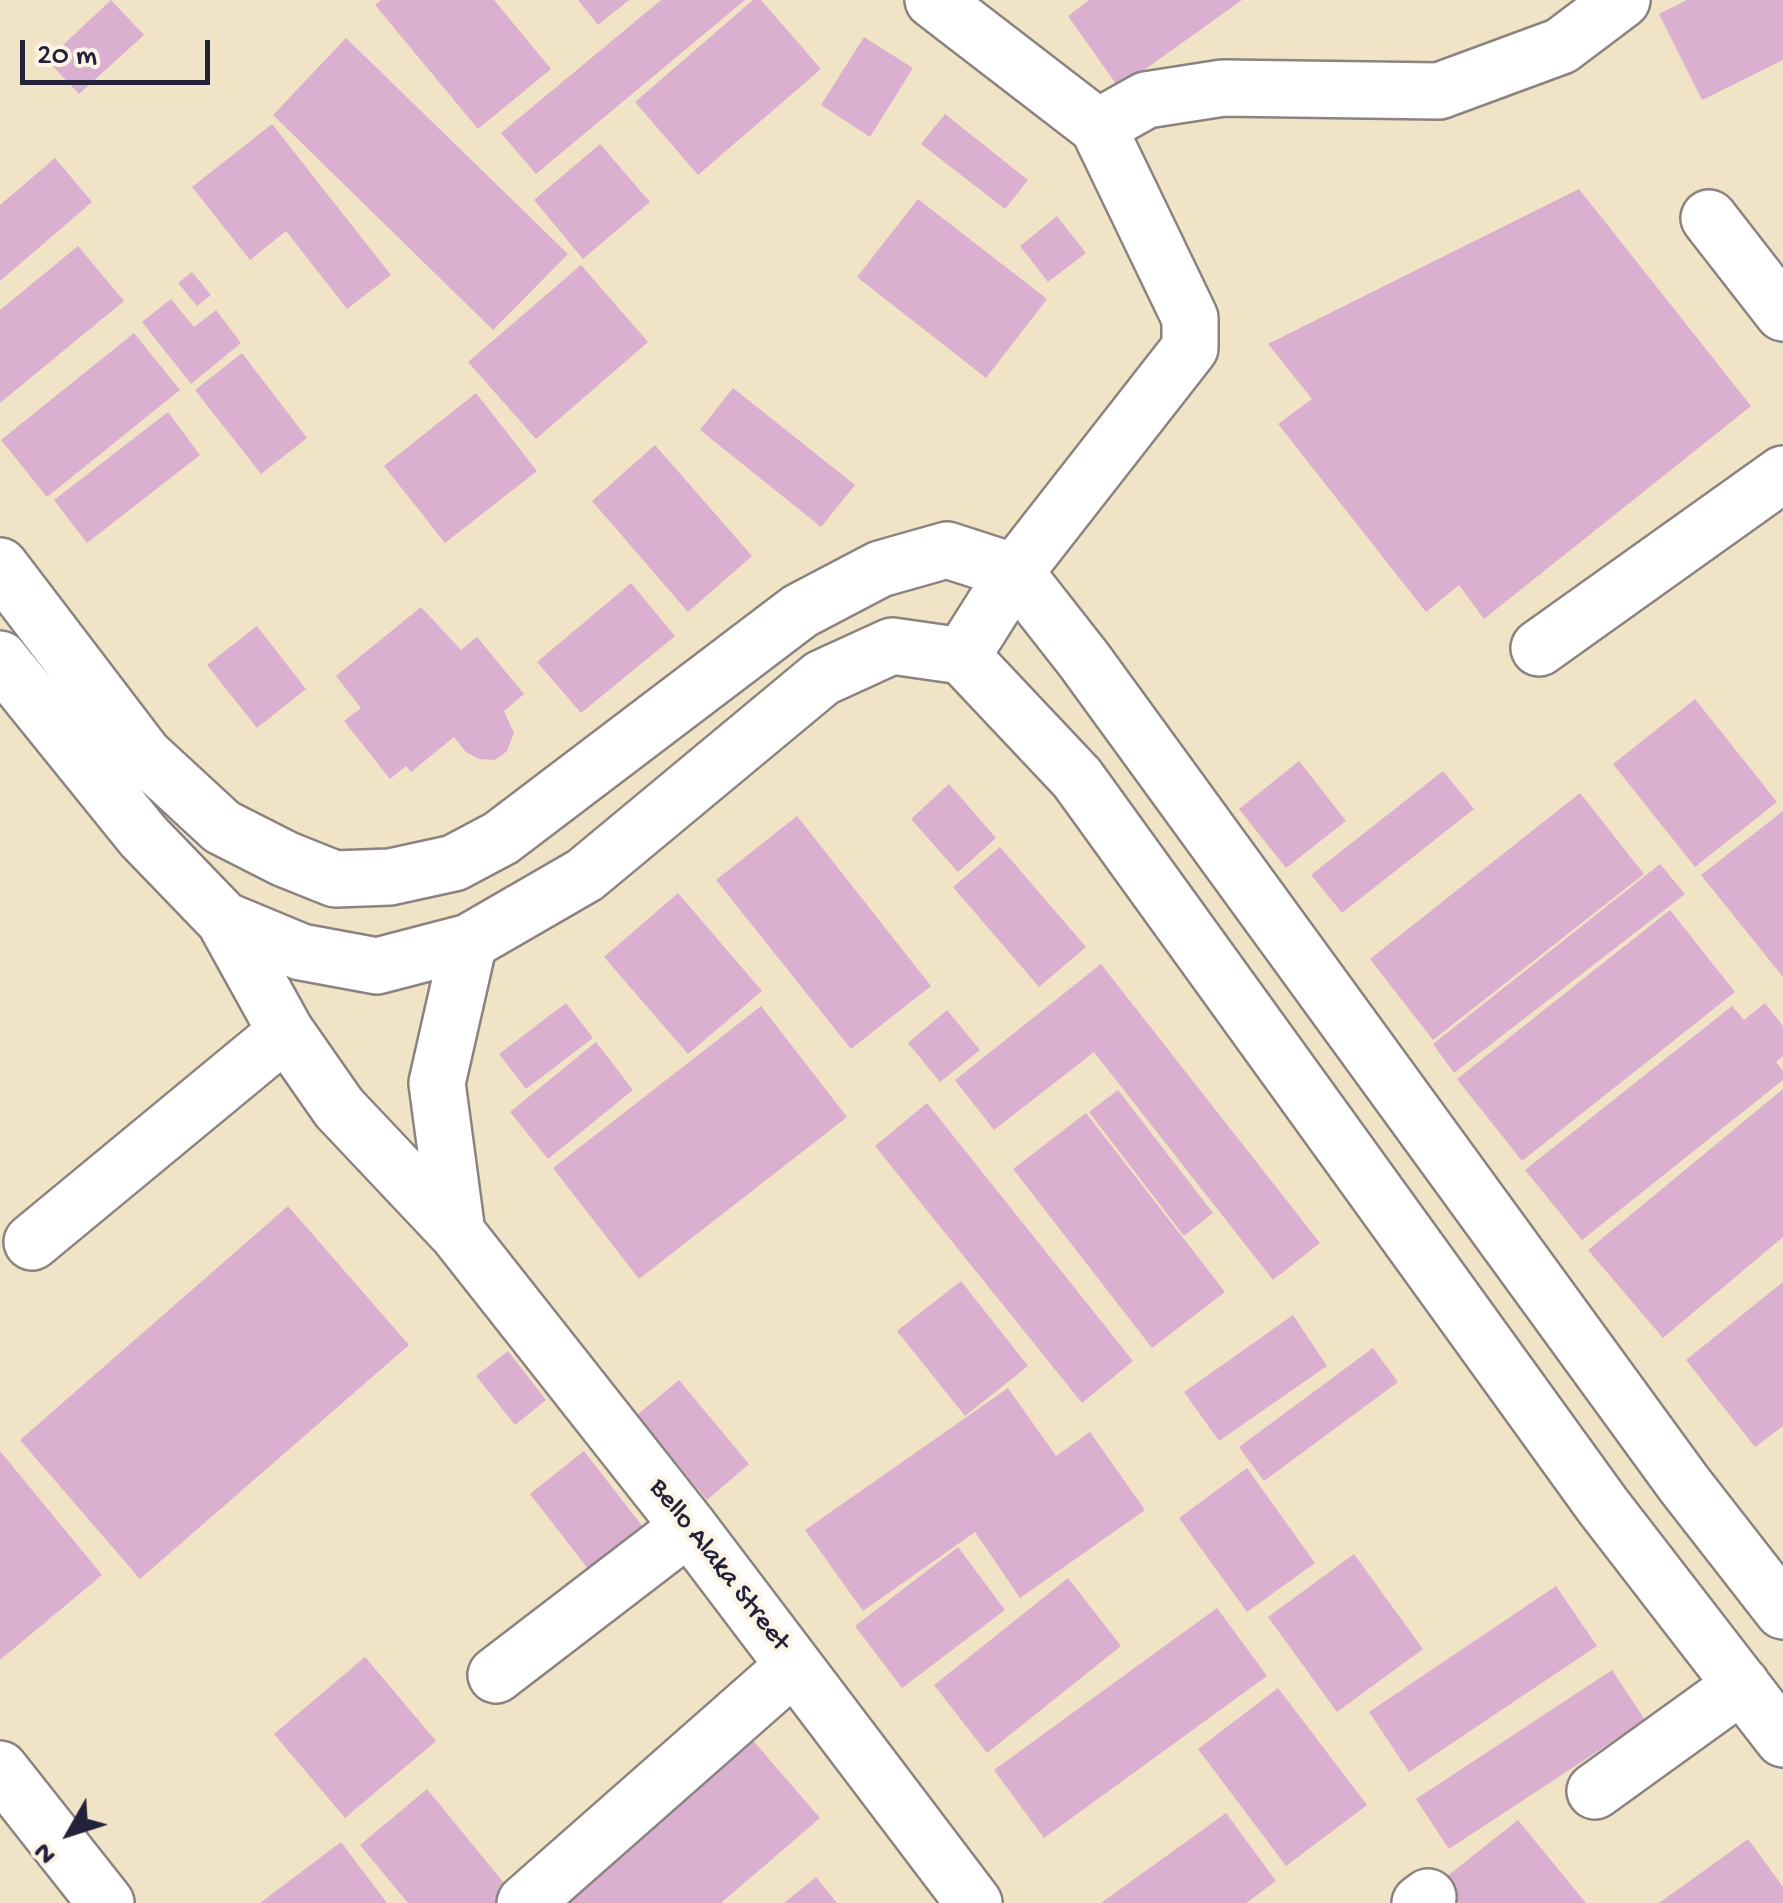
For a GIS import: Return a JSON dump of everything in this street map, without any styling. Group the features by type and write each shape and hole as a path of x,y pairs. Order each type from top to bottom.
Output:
{"street":[{"path":"933,0 1098,127 1190,318 1190,348 1015,572 962,656"},
{"path":"1098,127 1146,100 1223,88 1439,91 1561,46 1622,0"},
{"path":"1710,218 1783,313"},
{"path":"1539,648 1783,474"},
{"path":"0,566 144,754 222,828 285,860 334,879 390,877 454,863 501,838 800,611 880,569 948,550 1015,572 1096,676 1684,1484 1783,1612"},
{"path":"0,659 142,836 224,920 301,952 377,966 469,942 585,876 822,678 892,646 962,656 1077,778 1603,1506 1783,1739"},
{"name":"Bello Alaka Street","path":"224,920 286,1032 339,1108 457,1233 688,1527 974,1903"},
{"path":"457,1233 437,1083 469,942"},
{"path":"32,1242 286,1032"},
{"path":"496,1675 688,1527"},
{"path":"525,1903 794,1666"},
{"path":"1595,1792 1742,1685"},
{"path":"0,1769 106,1903"}],"building":[{"path":"111,0 144,35 79,94 47,60"},
{"path":"381,0 494,0 551,69 478,129 375,5"},
{"path":"578,0 629,0 598,25"},
{"path":"661,0 745,0 536,174 501,133"},
{"path":"753,0 761,0 821,69 698,175 635,102"},
{"path":"1089,0 1242,0 1119,88 1068,16"},
{"path":"1687,0 1783,0 1783,60 1702,100 1659,14"},
{"path":"864,37 913,68 870,137 821,105"},
{"path":"346,38 568,254 493,330 273,115"},
{"path":"945,114 1028,180 1005,209 921,144"},
{"path":"272,124 391,275 347,309 286,231 250,260 192,187"},
{"path":"600,144 650,202 583,259 534,200"},
{"path":"55,158 92,202 0,281 0,205"},
{"path":"1579,189 1751,406 1484,619 1459,585 1426,612 1278,424 1312,399 1268,344"},
{"path":"918,199 1047,299 986,378 857,277"},
{"path":"1057,216 1086,253 1048,282 1020,246"},
{"path":"78,246 124,301 0,403 0,310"},
{"path":"581,265 648,342 536,439 468,362"},
{"path":"192,272 211,295 197,306 178,283"},
{"path":"171,299 194,327 216,310 241,343 191,384 142,322"},
{"path":"134,333 180,390 47,497 1,440"},
{"path":"242,353 307,438 261,474 195,390"},
{"path":"733,388 855,485 821,527 700,430"},
{"path":"476,393 537,471 445,543 384,466"},
{"path":"168,412 200,455 87,543 54,500"},
{"path":"655,445 752,556 688,612 592,501"},
{"path":"631,583 675,636 581,713 537,662"},
{"path":"421,607 461,650 477,637 524,694 504,711 514,733 501,756 494,760 479,759 466,752 454,737 411,772 406,766 390,779 344,721 361,708 336,676"},
{"path":"257,626 306,689 257,728 207,665"},
{"path":"1695,699 1777,802 1695,867 1613,764"},
{"path":"1299,761 1346,821 1286,868 1239,809"},
{"path":"1443,771 1474,809 1342,913 1311,875"},
{"path":"949,784 996,838 958,872 911,819"},
{"path":"1580,793 1644,874 1433,1040 1370,959"},
{"path":"1783,811 1783,977 1701,875"},
{"path":"797,816 931,986 851,1049 716,880"},
{"path":"1000,847 1086,947 1039,987 953,887"},
{"path":"1660,864 1685,894 1454,1073 1433,1044"},
{"path":"678,893 762,991 688,1054 604,957"},
{"path":"1670,910 1735,992 1522,1161 1457,1079"},
{"path":"1101,964 1320,1243 1273,1280 1094,1052 994,1130 955,1080"},
{"path":"566,1003 593,1038 526,1089 499,1054"},
{"path":"1765,1003 1783,1026 1783,1056 1776,1062 1783,1071 1783,1080 1582,1240 1525,1170 1732,1006 1744,1020"},
{"path":"761,1006 847,1117 639,1279 553,1168"},
{"path":"947,1010 980,1050 940,1082 908,1043"},
{"path":"596,1042 633,1090 548,1159 510,1112"},
{"path":"1783,1089 1783,1237 1663,1338 1588,1250"},
{"path":"1118,1090 1213,1213 1184,1236 1089,1112"},
{"path":"927,1103 1133,1361 1082,1403 875,1146"},
{"path":"1086,1113 1225,1292 1152,1348 1013,1169"},
{"path":"288,1206 409,1345 140,1579 20,1440"},
{"path":"961,1281 1028,1366 965,1416 897,1331"},
{"path":"1783,1282 1783,1426 1755,1447 1686,1360"},
{"path":"1293,1315 1327,1366 1219,1441 1184,1392"},
{"path":"1373,1348 1398,1382 1264,1481 1239,1447"},
{"path":"508,1351 546,1400 515,1425 476,1376"},
{"path":"679,1380 749,1464 707,1500 637,1415"},
{"path":"1008,1388 1056,1456 1090,1432 1145,1510 1020,1598 975,1532 863,1611 805,1530"},
{"path":"0,1451 102,1575 0,1660"},
{"path":"584,1451 650,1536 595,1578 530,1494"},
{"path":"1247,1468 1315,1563 1247,1612 1179,1518"},
{"path":"958,1547 1005,1610 902,1688 855,1626"},
{"path":"1354,1554 1423,1649 1337,1712 1268,1617"},
{"path":"1068,1578 1121,1646 987,1753 934,1685"},
{"path":"1556,1586 1597,1646 1409,1772 1369,1712"},
{"path":"1217,1608 1267,1676 1044,1838 994,1770"},
{"path":"365,1657 436,1741 345,1818 274,1734"},
{"path":"1612,1670 1645,1720 1449,1849 1416,1799"},
{"path":"1278,1688 1367,1805 1286,1866 1198,1749"},
{"path":"743,1729 820,1818 721,1903 541,1903"},
{"path":"427,1789 513,1894 502,1903 408,1903 360,1845"},
{"path":"1226,1813 1276,1881 1246,1903 1101,1903"},
{"path":"1518,1820 1586,1903 1459,1903 1441,1881"},
{"path":"1748,1839 1783,1887 1783,1903 1659,1903"},
{"path":"341,1842 387,1903 260,1903"},
{"path":"816,1877 837,1903 784,1903"}]}
